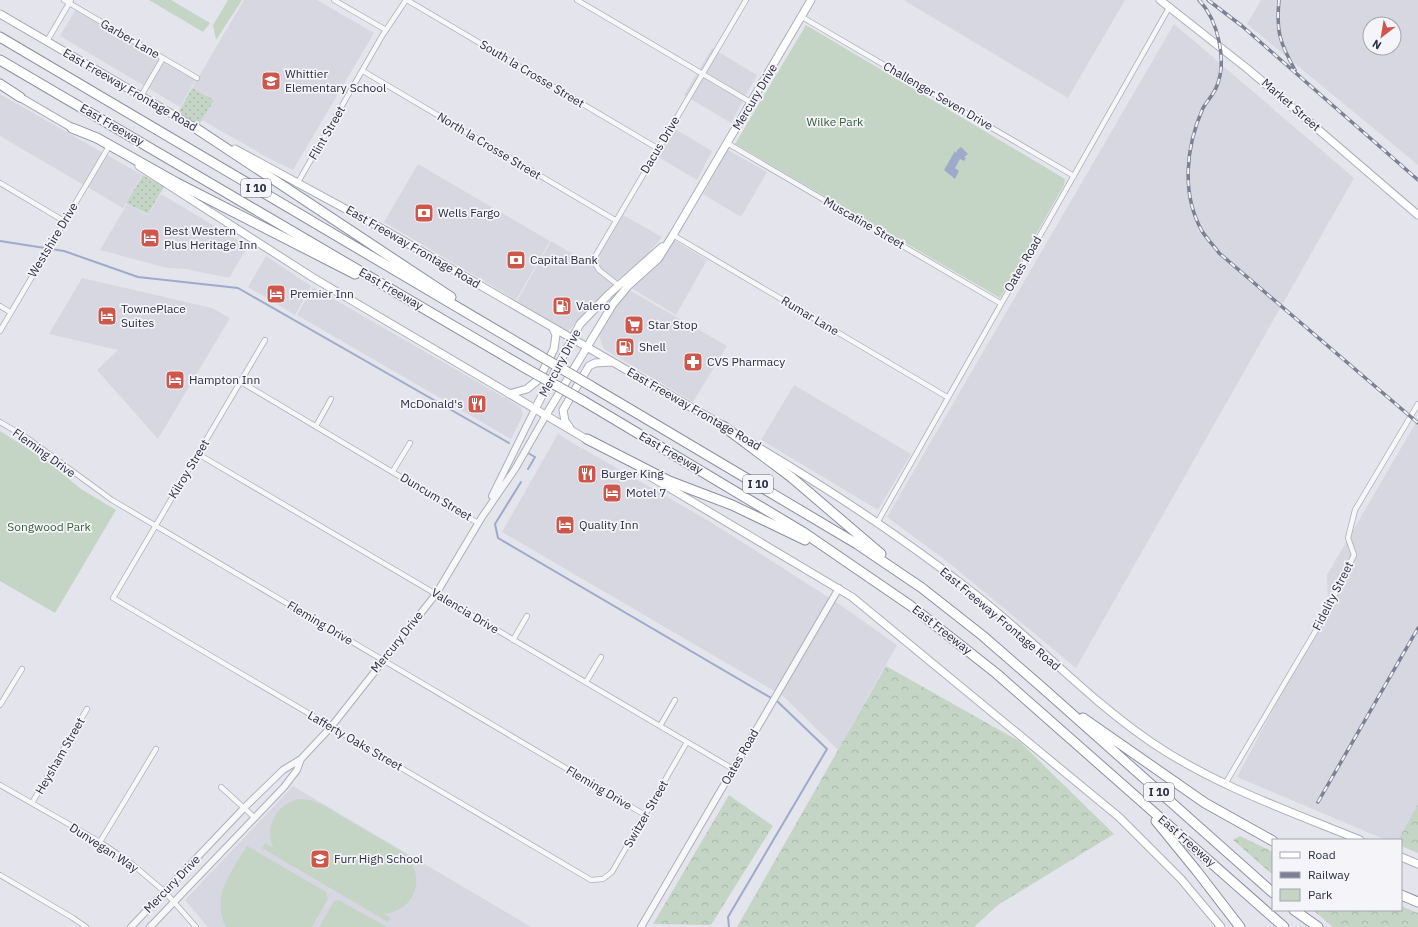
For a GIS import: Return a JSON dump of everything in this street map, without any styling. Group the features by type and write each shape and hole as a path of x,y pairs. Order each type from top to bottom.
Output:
{"highway":[{"name":"East Freeway","path":"0,37 789,502 857,544 922,588 983,636 1272,892"},
{"name":"East Freeway","path":"0,60 736,491 847,561 911,606 969,651 1284,927"},
{"path":"0,85 20,97"},
{"path":"72,128 97,138 177,183 439,316"},
{"path":"197,129 411,269 511,339"},
{"path":"723,426 791,477 922,588"},
{"path":"587,439 668,481 765,519 847,561"},
{"path":"1045,690 1205,803 1272,839"},
{"path":"1100,765 1137,800 1168,834 1240,927"},
{"path":"1402,895 1418,902"},
{"path":"1294,911 1311,927"},
{"path":"1294,911 1318,927"}],"main road":[{"name":"Mercury Drive","path":"546,415 613,304 628,286 658,258 674,236 811,0"},
{"name":"Market Street","path":"1160,0 1170,6 1249,70 1418,215"},
{"name":"East Freeway Frontage Road","path":"0,14 197,129 386,231 814,480 877,522 977,596 1099,704 1124,723 1192,767 1225,784 1358,839"},
{"path":"20,97 147,171 312,277 839,588 890,628 1119,817 1181,879 1221,927"},
{"name":"Mercury Drive","path":"535,409 580,324 618,285 651,258 674,236"},
{"path":"509,394 527,389 539,379 554,349 556,335 553,328"},
{"path":"571,430 563,415 565,404 589,366 595,363 612,362"},
{"path":"1402,857 1418,864"}],"street":[{"name":"Garber Lane","path":"64,0 70,1 197,78"},
{"path":"334,0 386,30"},
{"name":"Flint Street","path":"297,184 386,30 406,0"},
{"name":"South la Crosse Street","path":"406,0 657,148"},
{"path":"577,0 752,103"},
{"name":"Dacus Drive","path":"618,285 599,270 593,260 657,148 703,74 746,0"},
{"path":"47,41 70,1"},
{"name":"Oates Road","path":"877,522 1170,6"},
{"name":"Challenger Seven Drive","path":"802,17 1074,176"},
{"path":"141,96 163,58"},
{"name":"North la Crosse Street","path":"363,71 615,220"},
{"name":"Muscatine Street","path":"727,143 1000,303"},
{"name":"Westshire Drive","path":"0,331 108,148"},
{"path":"0,183 64,221"},
{"name":"Rumar Lane","path":"674,236 947,397"},
{"path":"0,306 10,312"},
{"name":"Kilroy Street","path":"113,598 265,340"},
{"name":"Duncum Street","path":"241,382 393,471 478,523"},
{"path":"316,426 331,399"},
{"name":"Fidelity Street","path":"1225,784 1325,615 1354,555 1348,538 1355,510 1418,404"},
{"name":"Mercury Drive","path":"482,517 535,409"},
{"name":"Mercury Drive","path":"150,927 284,787 302,759 331,727 436,594 478,523 515,469 546,415"},
{"name":"Fleming Drive","path":"0,422 32,441 112,500 645,815"},
{"name":"Duncum Street","path":"393,471 410,443"},
{"name":"Valencia Drive","path":"198,454 586,682 732,770"},
{"name":"Oates Road","path":"641,927 839,588"},
{"name":"Lafferty Oaks Street","path":"113,598 591,880 598,879"},
{"path":"513,640 527,616"},
{"path":"586,682 601,657"},
{"path":"0,705 22,669"},
{"path":"660,726 675,700"},
{"name":"Heysham Street","path":"32,803 87,709"},
{"name":"Switzer Street","path":"598,879 603,879 612,872 687,742"},
{"path":"100,842 156,749"},
{"name":"Mercury Drive","path":"131,927 244,808 283,770 302,759"},
{"name":"Dunvegan Way","path":"0,785 100,842 132,864 165,892 196,927"},
{"path":"221,787 255,818"},
{"path":"0,875 86,927"}],"shaded area":[{"name":"Whittier Elementary School","path":"244,0 317,0 374,33 293,170 272,160 202,120 214,100 192,88"},
{"path":"1125,0 1068,98 905,1"},
{"path":"1261,0 1418,0 1418,165 1247,24"},
{"path":"76,9 196,79 180,107 60,36"},
{"path":"1174,24 1354,178 1076,668 948,562 887,517"},
{"path":"712,48 757,75 731,123 684,95"},
{"path":"0,94 142,175 123,208 0,136"},
{"path":"675,129 712,151 697,180 658,157"},
{"path":"728,150 767,172 741,217 703,194"},
{"path":"418,164 550,241 516,300 384,222"},
{"path":"161,194 248,246 229,278 186,269 167,268 100,250 127,204 148,215"},
{"path":"623,215 662,237 646,256 619,278 568,331 517,301 551,241 593,266"},
{"path":"674,240 707,260 676,315 631,288"},
{"path":"266,256 311,286 295,315 248,287"},
{"path":"82,278 212,308 230,318 158,439 97,370 118,350 49,334"},
{"path":"313,287 521,407 523,415 511,439 297,315"},
{"path":"629,290 727,346 693,402 604,349 599,335 615,308"},
{"path":"794,385 911,454 878,510 761,440"},
{"path":"1418,419 1418,804 1399,839 1384,839 1237,777 1328,606 1327,575"},
{"path":"558,434 581,448 578,454 582,448 709,521 836,602 897,645 838,750 783,696 502,532"},
{"name":"Furr High School","path":"293,786 531,927 208,927 185,900"}],"green space":[{"path":"149,0 171,0 210,23 203,32"},
{"path":"228,0 242,0 216,40 213,25"},
{"name":"Wilke Park","path":"806,25 1065,179 1064,185 1000,298 735,144"},
{"path":"192,88 214,100 199,125 178,113"},
{"path":"143,175 164,187 148,214 126,203"},
{"name":"Songwood Park","path":"0,431 46,460 81,489 116,510 55,613 0,581"},
{"path":"886,666 1019,741 1114,834 998,905 974,927 737,927"},
{"path":"729,795 773,826 711,925 653,924"},
{"path":"298,799 310,800 321,804 401,851 409,859 414,869 416,879 412,898 396,911 384,914 391,918 388,922 262,848 265,843 273,848 270,832 274,818 283,807"},
{"path":"1418,804 1418,853 1402,846 1402,839 1399,839"},
{"path":"1240,836 1272,852 1272,874 1233,840"},
{"path":"247,846 326,892 328,899 312,927 226,927 220,905 222,895 230,875"},
{"path":"339,900 387,927 319,927 334,901"},
{"path":"1402,906 1418,913 1418,927 1333,927 1314,911 1402,911"}],"water":[{"path":"961,147 968,154 964,157 966,158 964,161 960,159 955,168 959,171 955,179 944,170 955,151 957,153 957,150"}],"waterway":[{"path":"0,241 64,251 138,277 238,288 509,443"},
{"path":"528,453 535,457 528,469"},
{"path":"521,482 495,524 498,538 778,702 827,749 728,917 729,927"}],"railway":[{"path":"1199,0 1206,8 1216,30 1221,54 1219,78 1216,88 1203,108 1197,123 1188,170 1191,202 1195,217 1202,231 1219,253 1418,423"},
{"path":"1208,0 1242,26 1418,180"},
{"path":"1279,0 1278,21 1280,37 1295,70"},
{"path":"1318,802 1418,628"}],"place":[{"name":"Whittier Elementary School","path":"271,81"},
{"name":"Wells Fargo","path":"424,213"},
{"name":"Best Western Plus Heritage Inn","path":"150,238"},
{"name":"Capital Bank","path":"516,260"},
{"name":"Premier Inn","path":"276,294"},
{"name":"Valero","path":"562,306"},
{"name":"TownePlace Suites","path":"107,316"},
{"name":"Star Stop","path":"634,325"},
{"name":"Shell","path":"625,347"},
{"name":"CVS Pharmacy","path":"693,362"},
{"name":"Hampton Inn","path":"175,380"},
{"name":"McDonald's","path":"477,404"},
{"name":"Burger King","path":"587,474"},
{"name":"Motel 7","path":"612,493"},
{"name":"Quality Inn","path":"565,525"},
{"name":"Furr High School","path":"320,859"}]}
